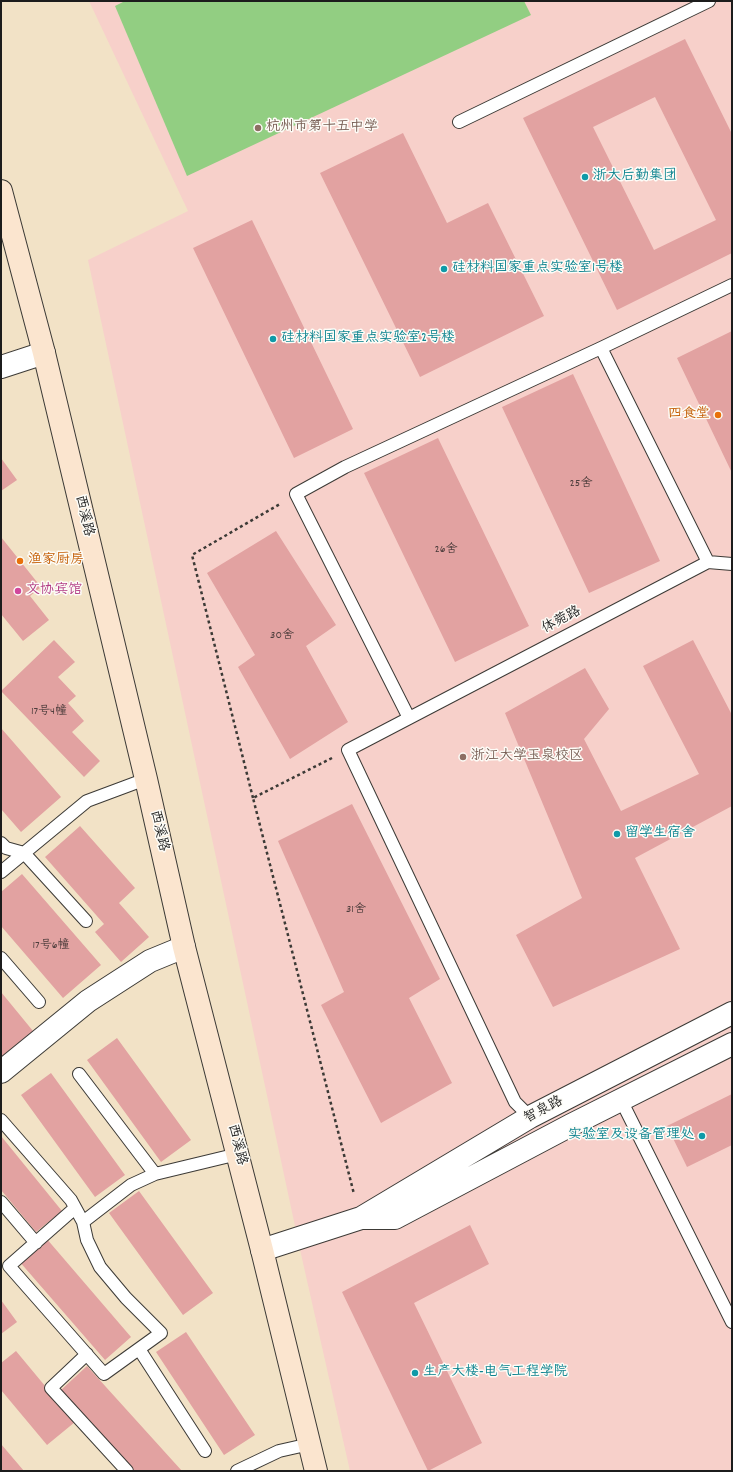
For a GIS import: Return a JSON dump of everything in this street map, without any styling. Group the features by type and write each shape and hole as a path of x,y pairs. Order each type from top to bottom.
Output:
{"main road":[{"name":"西溪路","path":"1,191 44,353 146,779 184,946 238,1154 316,1471"}],"street":[{"path":"1,367 44,353"},
{"path":"1,1072 88,1001 150,962 184,946"},
{"name":"智泉路","path":"262,1250 361,1218 530,1118 732,1013"},
{"name":"智泉路","path":"361,1218 395,1218 732,1044"}],"lane":[{"path":"459,122 709,1"},
{"path":"409,718 296,494 345,467 601,348 732,285"},
{"path":"601,348 708,562 732,564"},
{"name":"体菀路","path":"348,750 708,562"},
{"path":"348,750 515,1102 530,1118"},
{"path":"1,872 87,801 146,779"},
{"path":"1,843 6,848 24,853 86,921"},
{"path":"1,958 39,1002"},
{"path":"79,1074 155,1174"},
{"path":"622,1100 732,1322"},
{"path":"1,1120 71,1200 83,1222 87,1240 100,1267 126,1298 161,1333 104,1374 9,1266 75,1208"},
{"path":"83,1222 131,1186 155,1174 238,1154"},
{"path":"1,1202 36,1242"},
{"path":"139,1349 205,1451"},
{"path":"87,1354 51,1388 127,1471"},
{"path":"237,1471 279,1451 310,1444"}],"path":[{"path":"296,494 192,554 361,1218"},
{"path":"253,798 348,750"}],"shaded area":[{"name":"浙江大学玉泉校区","path":"89,1 732,1 732,1471 350,1471 301,1254 88,260 188,211"}],"green space":[{"name":"杭州市第十五中学","path":"125,1 524,1 531,15 187,176 115,6"}],"building":[{"name":"浙大后勤集团","path":"685,39 732,134 732,253 617,310 523,118","holes":["655,97 716,220 654,250 593,127"]},
{"name":"硅材料国家重点实验室1号楼","path":"403,133 447,223 488,203 544,316 420,377 320,173"},
{"name":"硅材料国家重点实验室2号楼","path":"252,220 353,429 294,458 193,248"},
{"name":"四食堂","path":"732,331 732,473 677,358"},
{"path":"573,374 660,561 589,593 502,407"},
{"path":"438,438 529,626 455,662 364,473"},
{"path":"1,458 17,480 1,491"},
{"path":"276,531 336,625 306,646 348,722 290,759 238,667 255,655 207,573"},
{"name":"文协宾馆","path":"1,537 41,587 30,596 49,620 23,641 1,614"},
{"path":"54,640 75,662 58,677 76,696 68,703 84,721 72,732 100,761 84,777 1,691"},
{"name":"留学生宿舍","path":"693,640 732,715 732,806 635,858 680,949 553,1007 516,935 582,898 505,713 585,668 609,709 584,739 621,811 699,774 643,666"},
{"path":"1,728 61,797 21,832 1,809"},
{"path":"352,804 440,979 409,998 452,1083 381,1123 321,1005 344,992 278,841"},
{"path":"80,826 135,888 119,903 149,937 121,962 95,932 104,924 45,857"},
{"path":"22,874 101,965 63,998 1,926 1,892"},
{"path":"1,992 33,1031 1,1057"},
{"path":"117,1038 191,1140 161,1162 87,1060"},
{"path":"51,1073 125,1175 95,1197 21,1095"},
{"name":"实验室及设备管理处","path":"732,1094 732,1145 687,1167 667,1126"},
{"path":"1,1136 62,1211 36,1232 1,1190"},
{"path":"139,1191 213,1293 183,1315 109,1213"},
{"name":"生产大楼-电气工程学院","path":"470,1225 489,1264 414,1303 482,1443 428,1471 342,1292"},
{"path":"46,1238 131,1337 105,1360 19,1261"},
{"path":"1,1300 17,1322 1,1334"},
{"path":"186,1332 255,1435 224,1455 156,1352"},
{"path":"16,1351 75,1422 47,1445 1,1390 1,1363"},
{"path":"87,1366 182,1471 134,1471 61,1390"},
{"path":"1,1444 24,1471 1,1471"}],"place":[{"name":"杭州市第十五中学","path":"258,128"},
{"name":"浙大后勤集团","path":"585,177"},
{"name":"硅材料国家重点实验室1号楼","path":"444,269"},
{"name":"硅材料国家重点实验室2号楼","path":"273,339"},
{"name":"四食堂","path":"718,415"},
{"name":"渔家厨房","path":"20,561"},
{"name":"文协宾馆","path":"18,591"},
{"name":"浙江大学玉泉校区","path":"463,757"},
{"name":"留学生宿舍","path":"617,834"},
{"name":"实验室及设备管理处","path":"702,1136"},
{"name":"生产大楼-电气工程学院","path":"415,1373"}]}
